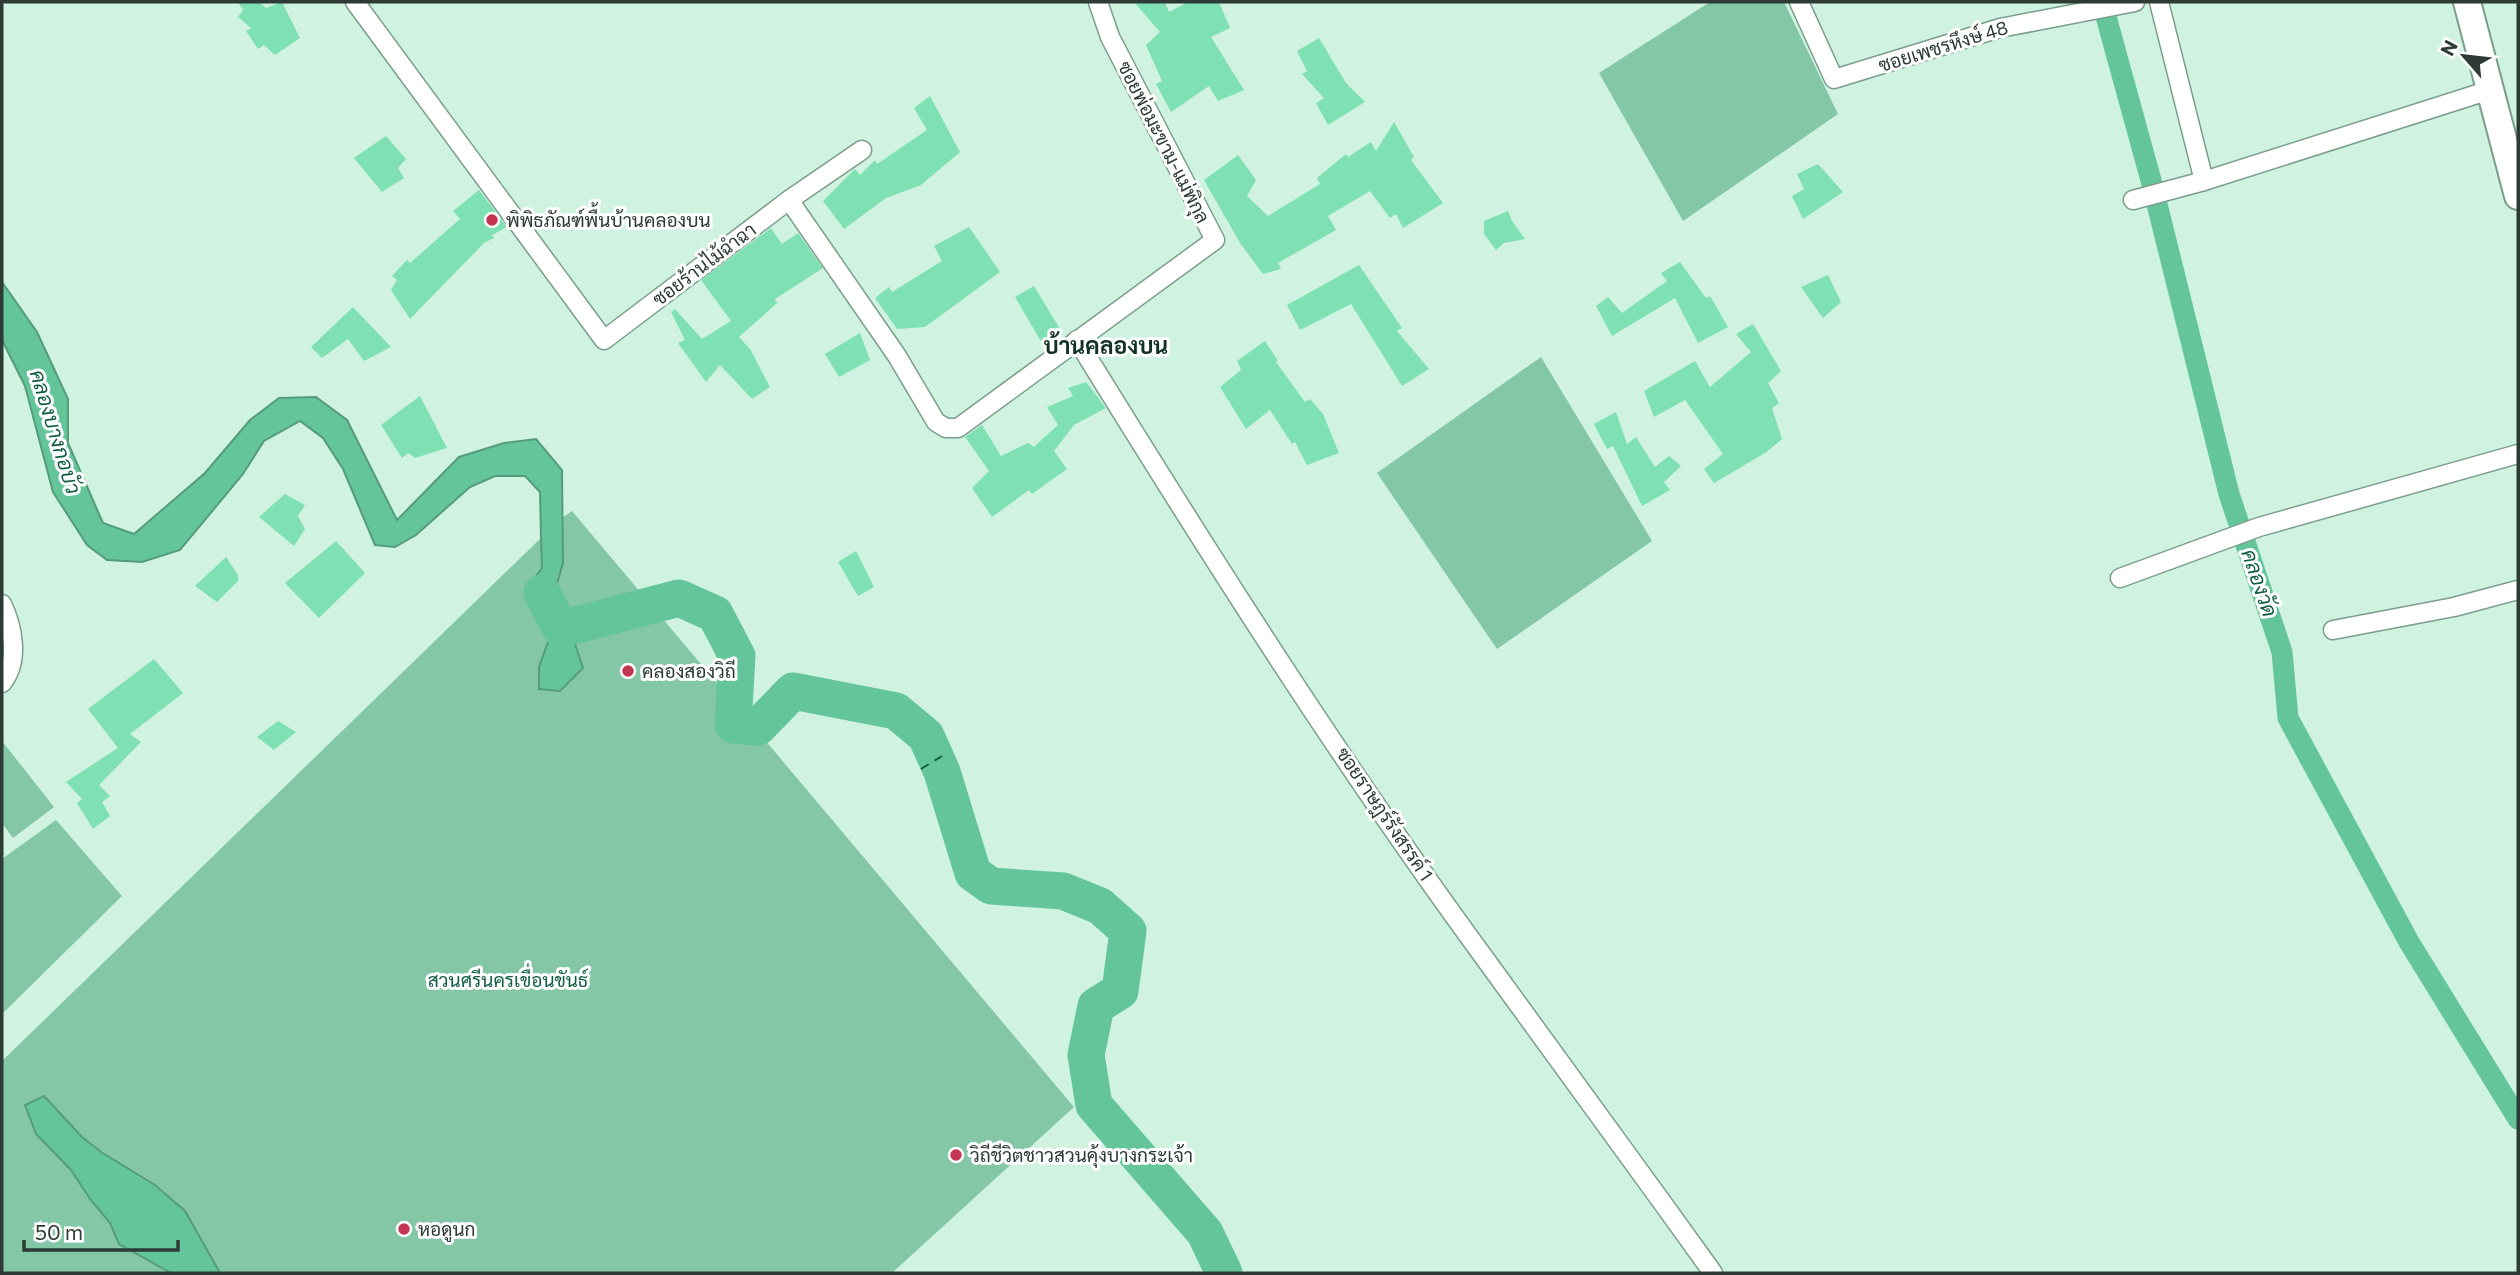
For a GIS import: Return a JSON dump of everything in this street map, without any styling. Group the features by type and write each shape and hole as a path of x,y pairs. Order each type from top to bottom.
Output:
{"main road":[{"path":"2467,2 2518,195"}],"street":[{"name":"ซอยร้านไม้ฉำฉา","path":"355,2 604,340 789,200"},
{"name":"ซอยพ่อมะขาม-แม่พิกุล","path":"1077,340 1215,240 1110,37 1098,2"},
{"name":"ซอยเพชรหึงษ์ 48","path":"1799,2 1834,79 2000,28 2127,3"},
{"path":"2159,2 2201,182"},
{"path":"2133,200 2201,182 2490,90"},
{"path":"862,150 789,200 897,356 936,422 946,428 958,428 1077,340"},
{"name":"ซอยราษฎร์รังสรรค์ 1","path":"1077,340 1210,555 1356,772 1483,956 1713,1273"},
{"path":"2120,578 2259,527 2518,454"},
{"path":"2333,630 2454,607 2518,590"},
{"path":"2,604 10,622 13,649 2,683"}],"green space":[{"path":"1710,2 1784,2 1838,114 1683,221 1599,73"},
{"path":"1541,357 1652,541 1497,649 1377,473"},
{"name":"สวนศรีนครเขื่อนขันธ์","path":"572,511 1074,1107 892,1273 2,1273 2,1061 541,538 542,568 529,586 553,628 539,667 539,689 560,691 583,668 556,587 563,563 562,518"},
{"path":"2,741 54,807 13,838 2,823"},
{"path":"56,820 122,896 2,1014 2,859"}],"water":[{"path":"2,282 37,332 68,399 68,443 103,523 134,534 205,473 250,420 279,398 316,397 347,420 397,520 459,457 504,443 536,439 562,470 563,563 556,587 583,668 560,691 539,689 539,667 553,628 529,586 542,568 540,492 525,476 495,476 470,487 416,535 395,547 375,545 343,469 323,438 300,421 264,441 243,474 180,550 142,562 107,560 87,545 53,492 25,386 2,340"},
{"path":"44,1096 82,1137 155,1185 185,1211 220,1273 171,1273 119,1244 110,1223 71,1170 36,1134 25,1105"}],"building":[{"path":"238,2 259,2 266,8 282,2 300,38 275,55 264,45 258,49 246,31 251,28 238,17 243,10"},
{"path":"1134,2 1165,2 1169,12 1188,2 1219,2 1230,28 1211,37 1244,90 1218,101 1209,86 1171,112 1156,84 1162,81 1146,45 1160,32"},
{"path":"1319,38 1346,83 1365,102 1328,125 1316,103 1324,98 1302,74 1307,71 1297,51"},
{"path":"930,96 960,152 921,185 886,198 844,229 823,201 855,169 860,175 875,160 877,164 927,130 914,108"},
{"path":"1394,122 1414,157 1411,160 1443,203 1403,228 1396,214 1390,218 1370,191 1328,216 1336,230 1278,263 1281,269 1263,274 1240,243 1204,180 1238,155 1256,180 1247,196 1268,216 1320,184 1317,178 1346,154 1348,157 1371,142 1376,151"},
{"path":"386,136 406,159 398,168 404,178 382,192 354,158"},
{"path":"1818,164 1843,192 1803,219 1792,196 1804,189 1797,174"},
{"path":"479,190 507,227 492,235 494,238 484,243 410,319 391,290 397,280 392,276 407,260 410,263 460,219 453,211"},
{"path":"1508,211 1525,239 1504,243 1496,250 1484,234 1484,221"},
{"path":"969,227 1000,272 925,327 897,329 875,298 889,287 892,292 942,261 934,246"},
{"path":"771,228 782,244 798,233 823,268 775,299 777,303 739,337 750,349 770,387 752,399 720,365 706,382 678,343 685,340 671,312 675,309 702,339 731,321 701,280"},
{"path":"1680,262 1706,298 1710,296 1728,327 1698,343 1675,298 1612,336 1596,306 1608,297 1622,313 1667,281 1661,273"},
{"path":"1359,265 1402,328 1397,331 1429,369 1402,386 1351,304 1300,330 1287,305"},
{"path":"1828,275 1841,302 1823,318 1801,287"},
{"path":"1034,286 1063,334 1042,343 1015,297"},
{"path":"353,307 391,347 364,361 348,339 322,358 311,347"},
{"path":"1753,324 1781,371 1768,383 1779,403 1772,408 1782,439 1765,453 1714,483 1704,469 1723,454 1685,400 1654,417 1644,391 1695,361 1710,387 1751,352 1736,334"},
{"path":"860,333 870,360 839,377 825,354"},
{"path":"1265,341 1278,361 1276,362 1305,402 1310,399 1323,414 1339,453 1307,465 1295,442 1292,444 1270,410 1246,429 1220,387 1241,370 1237,361"},
{"path":"1086,382 1106,408 1074,425 1054,451 1067,469 1032,494 1029,490 992,517 972,488 989,471 965,437 982,425 1001,456 1028,443 1034,447 1058,425 1047,407 1073,396 1068,388"},
{"path":"420,396 447,448 415,458 408,453 402,458 381,425"},
{"path":"1616,412 1627,444 1636,437 1655,467 1669,456 1681,466 1664,482 1670,490 1642,506 1613,446 1607,449 1594,424"},
{"path":"285,494 305,505 298,516 305,529 294,546 259,517"},
{"path":"336,541 365,573 319,618 285,583"},
{"path":"856,551 874,587 858,596 838,562"},
{"path":"226,557 238,575 238,581 217,602 195,586"},
{"path":"154,659 183,693 130,734 141,742 99,785 110,796 102,802 110,816 93,829 77,803 82,799 66,782 118,748 88,709"},
{"path":"278,721 296,732 274,750 257,737"}],"waterway":[{"name":"คลองวัด","path":"2102,2 2152,184 2229,494 2282,652 2288,718 2409,942 2518,1119"},
{"name":"คลองบางกอบัว","path":"542,593 561,629 679,598 715,614 737,656 733,725 758,727 793,691 896,711 926,736 942,772 973,873 991,886 1063,891 1100,906 1128,931 1120,991 1096,1006 1086,1055 1094,1105 1205,1233 1224,1273"}],"ferry route":[{"path":"921,769 942,756"}],"place":[{"name":"พิพิธภัณฑ์พื้นบ้านคลองบน","path":"492,220"},
{"name":"คลองสองวิถี","path":"628,671"},
{"name":"วิถีชีวิตชาวสวนคุ้งบางกระเจ้า","path":"956,1155"},
{"name":"หอดูนก","path":"404,1229"}],"district":[{"name":"บ้านคลองบน","path":"1106,346"}]}
